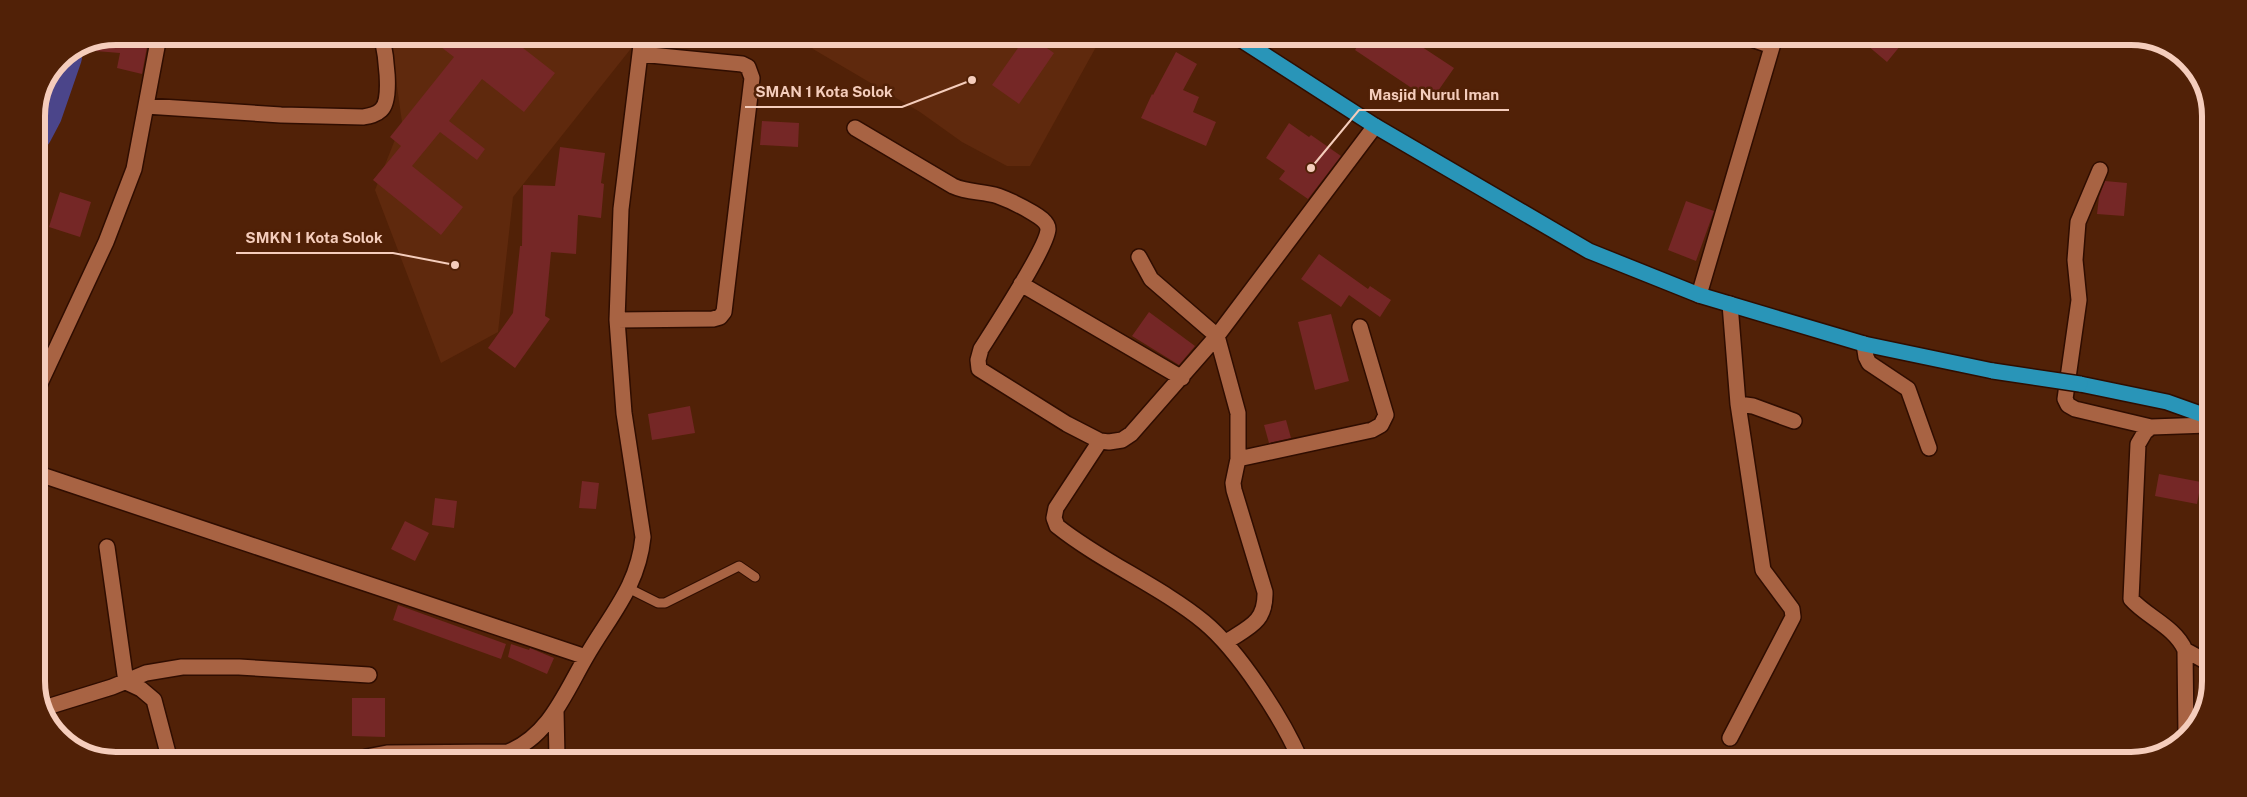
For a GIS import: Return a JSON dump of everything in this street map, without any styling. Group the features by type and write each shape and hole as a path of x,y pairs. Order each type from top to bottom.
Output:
{"highway":[{"path":"1251,45 1375,126 1588,251 1698,295 1864,344 1993,371 2080,384 2167,402 2202,415"}],"street":[{"path":"45,373 106,242 134,169 157,45"},
{"path":"146,106 281,115 363,117 374,115 382,110 386,103 387,57 384,45"},
{"path":"508,752 524,746 556,711 586,657 630,589 641,556 643,537 624,413 618,320 621,210 641,45"},
{"path":"1698,295 1772,45"},
{"path":"618,320 713,319 720,318 724,312 752,78 748,67 742,64 640,54"},
{"path":"855,128 962,190 998,196 1033,213 1047,223 1046,238 1021,284 981,349 978,360 979,369 1066,424 1100,441 1109,442 1122,440 1131,434 1182,378 1217,336 1375,126"},
{"path":"2100,170 2078,222 2075,260 2079,300 2065,399 2068,404 2076,409 2151,427 2202,425"},
{"path":"1139,257 1151,279 1217,336 1238,413 1238,459 1233,483 1265,592 1265,602 1264,610 1255,623 1226,642"},
{"path":"1021,284 1182,378"},
{"path":"1730,304 1738,404 1763,570 1792,609 1793,618 1730,738"},
{"path":"1238,459 1372,430 1381,425 1386,415 1360,327"},
{"path":"1864,344 1869,363 1908,389 1929,448"},
{"path":"1738,404 1753,406 1794,421"},
{"path":"2151,427 2145,432 2138,444 2131,599 2140,610 2181,640 2185,650 2186,725"},
{"path":"1100,441 1056,508 1054,518 1058,526 1195,615 1226,642 1276,714 1296,752"},
{"path":"45,476 586,657"},
{"path":"107,548 126,682"},
{"path":"2185,650 2202,659"},
{"path":"50,706 126,682 146,673 182,667 238,667 369,675"},
{"path":"126,682 141,689 154,700 168,752"},
{"path":"556,711 557,752"}],"lane":[{"path":"630,589 658,603 672,600 739,566 755,576"}],"shaded area":[{"path":"391,45 633,45 513,197 498,332 441,363 375,190 402,122"},
{"path":"810,45 1097,45 1030,166 1007,166 962,142 920,112 813,49"}],"building":[{"path":"147,45 142,74 117,68 120,53 88,50 102,46"},
{"path":"438,45 519,45 555,73 524,112 482,79 449,121 485,149 477,160 440,132 412,166 463,207 441,235 373,180 401,146 390,137 454,57"},
{"path":"1020,45 1042,45 1054,53 1019,104 992,85"},
{"path":"1358,45 1419,45 1454,68 1431,101 1355,50"},
{"path":"1867,45 1901,45 1887,62"},
{"path":"1176,52 1197,64 1183,90 1199,97 1193,112 1216,122 1206,146 1141,118 1152,94"},
{"path":"762,121 799,123 798,147 760,145"},
{"path":"1289,123 1309,137 1311,135 1341,156 1308,199 1279,179 1285,171 1266,158"},
{"path":"560,147 605,153 601,183 604,184 601,218 578,215 576,254 551,252 545,316 550,319 515,368 488,348 513,313 520,246 522,246 523,185 555,186"},
{"path":"2105,181 2127,183 2124,216 2097,214 2099,197"},
{"path":"60,192 91,202 80,237 49,227"},
{"path":"1686,201 1714,211 1696,261 1668,250"},
{"path":"1319,254 1368,289 1370,286 1391,300 1380,317 1349,295 1341,307 1301,279"},
{"path":"1149,312 1195,346 1179,365 1132,336"},
{"path":"1331,314 1349,381 1315,390 1298,322"},
{"path":"690,406 695,433 652,440 648,414"},
{"path":"1286,420 1291,438 1269,443 1264,425"},
{"path":"2159,474 2201,482 2197,504 2155,496"},
{"path":"582,481 599,483 596,509 579,508"},
{"path":"435,498 457,501 454,528 432,525"},
{"path":"405,521 429,533 415,561 391,549"},
{"path":"398,605 506,644 501,659 393,620"},
{"path":"511,644 529,650 530,648 554,658 547,674 508,657"},
{"path":"352,698 385,698 385,737 352,736"}],"waterway":[{"path":"45,117 61,72"}],"place":[{"name":"SMAN 1 Kota Solok","path":"972,80"},
{"name":"Masjid Nurul Iman","path":"1311,168"},
{"name":"SMKN 1 Kota Solok","path":"455,265"}]}
